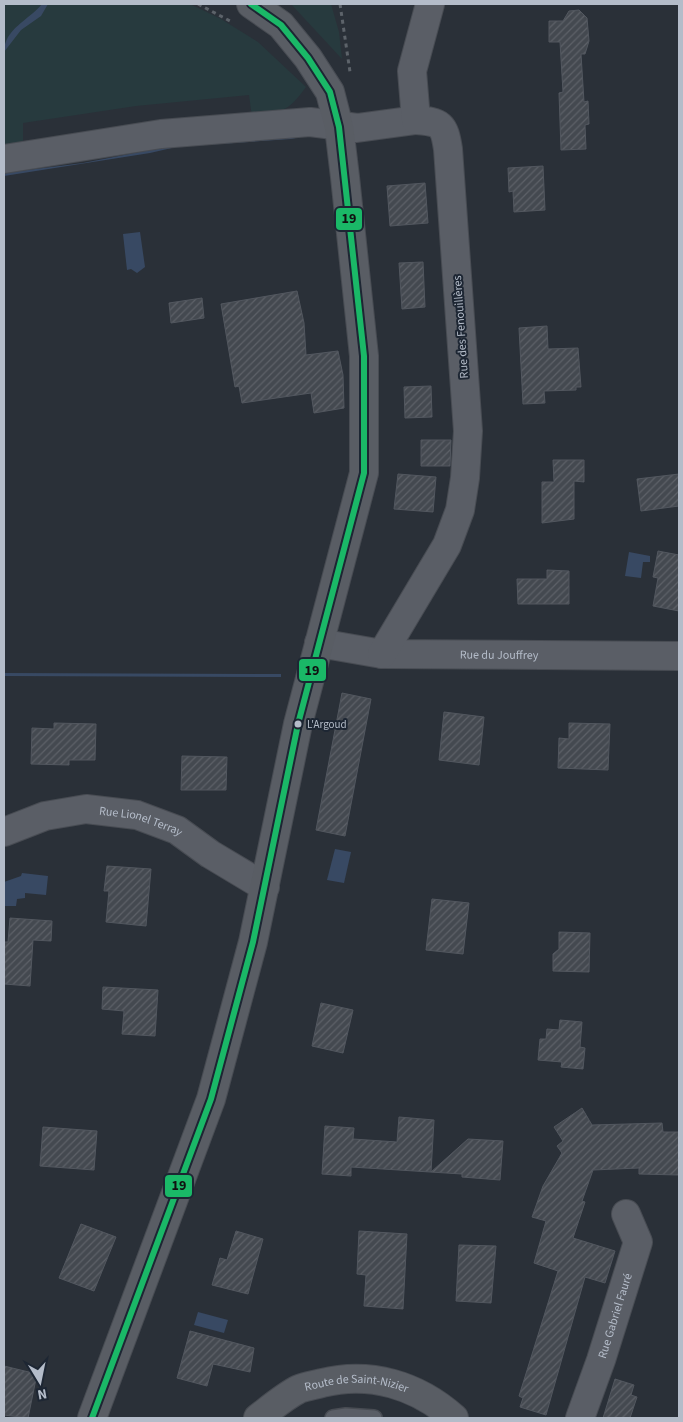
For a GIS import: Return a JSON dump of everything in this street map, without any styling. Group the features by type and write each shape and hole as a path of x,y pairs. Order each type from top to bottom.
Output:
{"main road":[{"path":"92,1418 211,1099 253,942 298,724 364,473 364,356 339,127 330,92 308,58 281,25 251,4"},
{"name":"Route de Saint-Nizier","path":"258,1418 300,1389 344,1378 383,1380 413,1390 441,1407 454,1418"}],"street":[{"path":"416,120 412,71 433,7"},
{"name":"Rue des Fenouillères","path":"4,159 160,134 310,122 357,128 416,120 435,121 445,129 468,431 465,478 460,510 447,545 382,654"},
{"name":"Rue du Jouffrey","path":"319,642 382,654 679,656"},
{"name":"Rue Lionel Terray","path":"4,832 44,816 86,809 137,815 177,830 210,854 265,887"},
{"name":"Rue Gabriel Fauré","path":"580,1418 601,1360 638,1242 626,1214"}],"lane":[{"path":"333,1418 346,1416 374,1418"}],"path":[{"path":"340,4 347,44"}],"green space":[{"path":"4,4 190,4 221,19 258,42 306,87 294,102 283,110 252,117 249,95 136,106 23,123 23,147 4,150"},
{"path":"291,4 331,4 339,32 342,59"}],"water":[{"path":"42,4 48,4 41,16 21,30 4,52 8,37 18,25"},
{"path":"315,134 291,139 176,147 150,153 4,176 4,173 83,163 180,144"},
{"path":"140,232 145,267 137,273 131,269 127,270 123,234"},
{"path":"629,552 650,556 650,562 643,562 641,578 625,576"},
{"path":"4,673 281,674 281,677 4,676"},
{"path":"335,849 351,852 344,883 327,880"},
{"path":"22,873 48,876 46,895 25,893 25,898 17,899 16,906 5,906 4,882 21,876"},
{"path":"198,1312 228,1320 224,1333 194,1325"}],"building":[{"path":"579,10 587,18 589,41 585,54 581,54 584,102 588,101 589,124 585,125 586,149 561,150 559,93 563,92 560,42 549,42 549,21 563,21 569,11"},
{"path":"543,166 545,210 514,212 513,191 509,192 508,168"},
{"path":"425,183 428,223 390,226 387,186"},
{"path":"423,262 425,307 402,309 399,263"},
{"path":"297,291 304,323 306,355 338,351 343,375 344,408 314,413 311,393 242,403 239,386 235,387 221,304"},
{"path":"202,298 204,318 171,323 169,303"},
{"path":"547,326 548,349 578,348 581,387 576,387 576,390 544,391 545,403 523,404 519,328"},
{"path":"431,386 432,417 405,418 404,387"},
{"path":"421,440 451,440 450,466 421,466"},
{"path":"553,460 584,460 584,482 574,481 574,519 542,523 542,482 554,482"},
{"path":"398,474 436,477 433,512 394,509"},
{"path":"679,474 679,506 641,511 637,479"},
{"path":"658,551 679,555 679,611 653,606 658,578 653,577"},
{"path":"547,570 569,571 569,604 518,604 517,579 547,579"},
{"path":"342,693 371,699 345,836 316,830"},
{"path":"444,712 484,717 479,765 439,760"},
{"path":"54,723 96,724 95,760 69,760 69,765 31,764 32,728 54,729"},
{"path":"569,723 610,724 608,770 558,768 559,738 569,739"},
{"path":"182,756 227,757 226,790 181,790"},
{"path":"107,866 151,869 146,926 106,922 109,891 104,891"},
{"path":"432,899 469,903 463,954 426,950"},
{"path":"10,918 52,921 51,941 33,940 30,986 4,984 4,942 8,942"},
{"path":"559,932 590,933 589,972 553,971 553,954 559,949"},
{"path":"103,987 158,990 155,1036 122,1034 124,1011 102,1009"},
{"path":"321,1003 353,1010 343,1053 312,1046"},
{"path":"560,1020 582,1022 580,1047 585,1048 583,1069 561,1067 562,1062 538,1060 540,1039 546,1039 547,1029 559,1030"},
{"path":"582,1108 592,1125 662,1123 663,1132 679,1132 679,1175 639,1174 639,1168 593,1170 582,1201 585,1202 573,1238 615,1251 605,1283 585,1277 546,1415 520,1407 523,1398 519,1396 558,1271 534,1263 546,1221 532,1217 543,1186 562,1153 557,1146 563,1141 554,1127"},
{"path":"399,1117 434,1120 431,1172 468,1139 503,1141 500,1180 462,1177 462,1174 351,1167 351,1176 322,1174 325,1126 354,1128 353,1139 397,1142"},
{"path":"43,1127 97,1131 94,1170 40,1166"},
{"path":"81,1224 116,1237 94,1291 59,1278"},
{"path":"236,1231 263,1239 248,1294 212,1285 220,1258 227,1260"},
{"path":"359,1231 407,1234 403,1309 364,1306 366,1275 357,1274"},
{"path":"459,1245 496,1246 491,1303 456,1301"},
{"path":"190,1331 254,1348 250,1372 213,1364 207,1386 177,1378"},
{"path":"4,1366 37,1374 28,1418 4,1415"},
{"path":"615,1379 634,1385 631,1395 637,1397 630,1418 603,1418"}],"transit line":[{"name":"19","path":"92,1418 211,1099 253,942 298,724 364,473 364,356 339,127 330,92 308,58 281,25 251,4"}],"place":[{"name":"L'Argoud","path":"298,724"}]}
